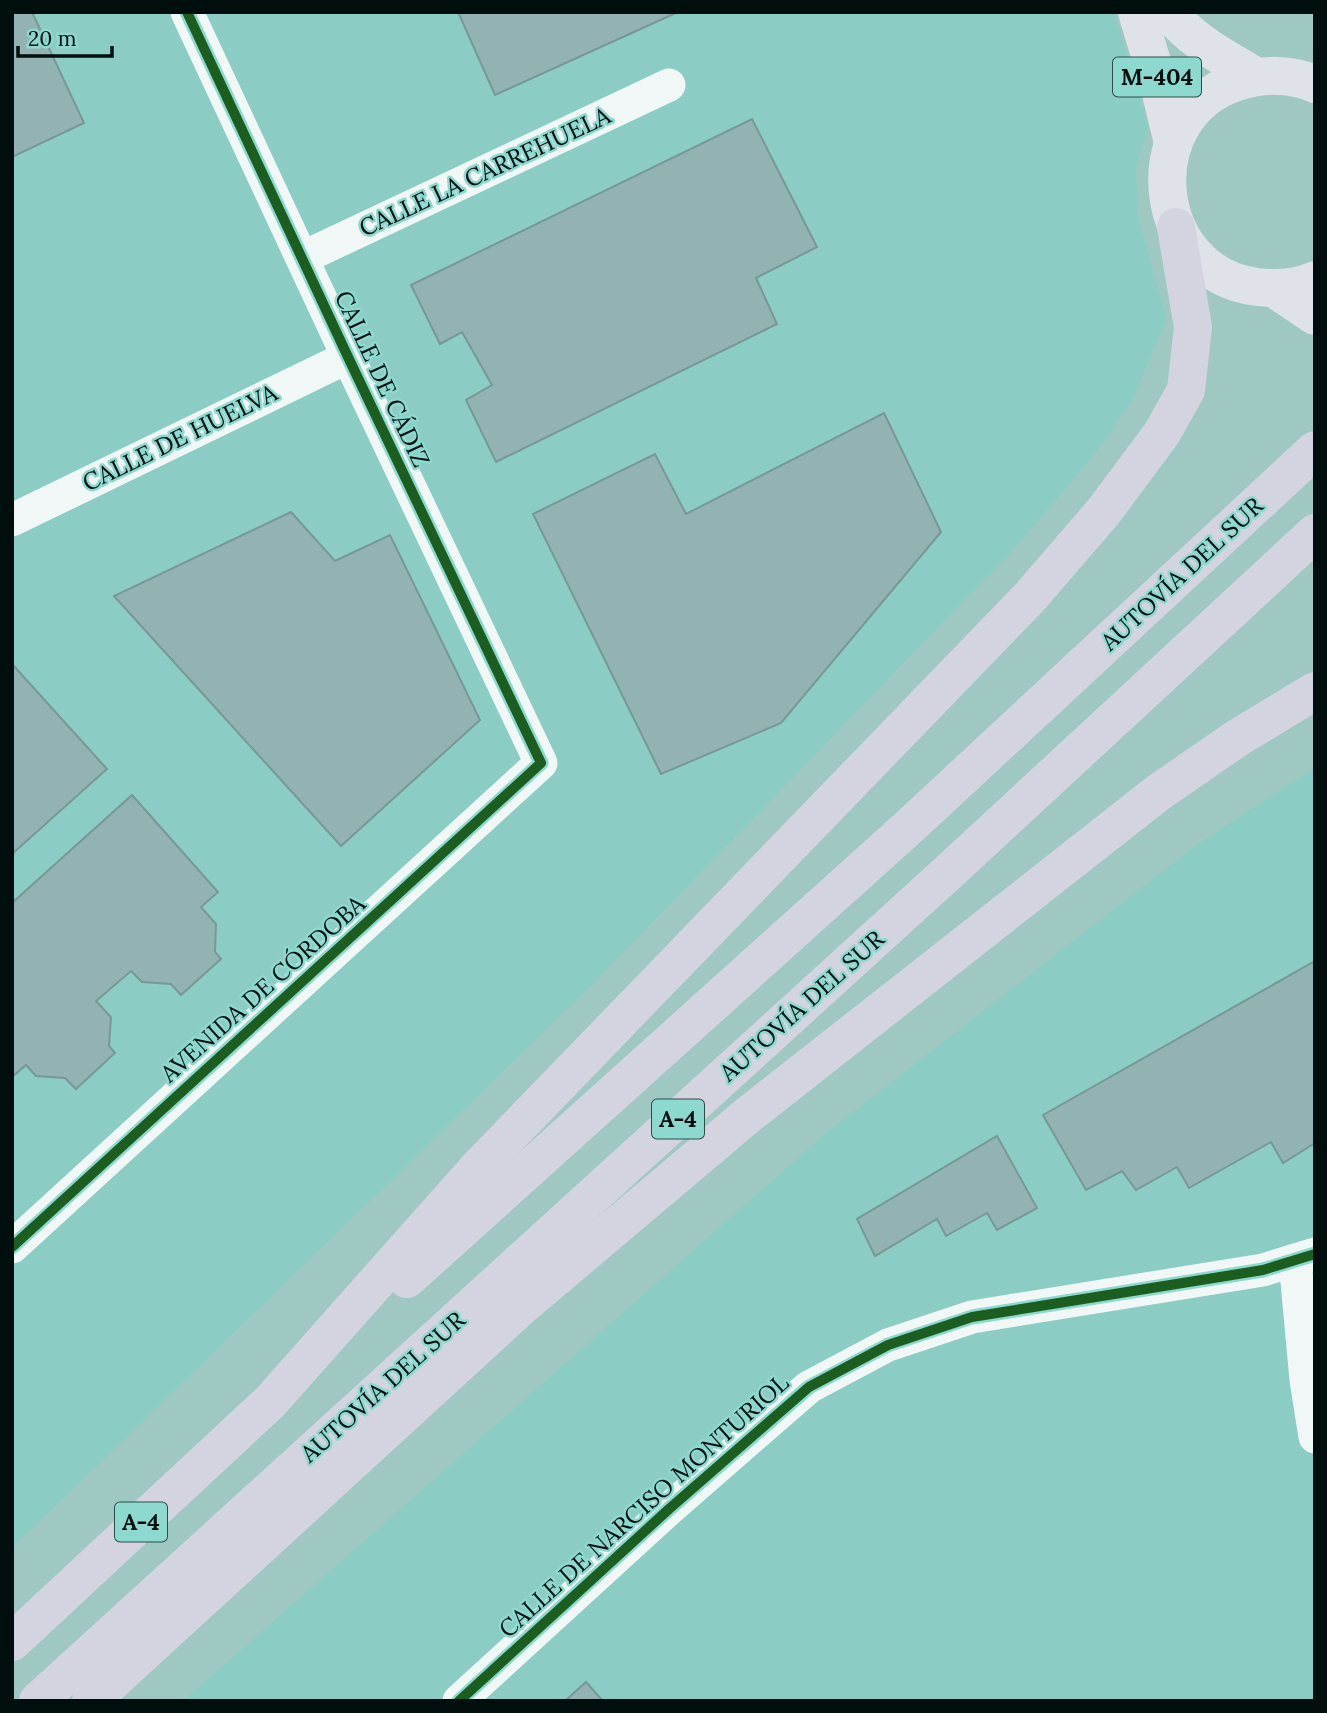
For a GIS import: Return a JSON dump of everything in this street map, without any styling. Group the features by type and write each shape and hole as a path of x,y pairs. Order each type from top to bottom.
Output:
{"highway":[{"path":"270,1402 476,1170 1020,608 1104,511 1162,433 1186,390 1193,327 1176,227"},
{"name":"AUTOVÍA DEL SUR","path":"270,1402 911,825 1315,450"},
{"name":"AUTOVÍA DEL SUR","path":"38,1701 963,859 1315,533"},
{"path":"91,1701 522,1306 748,1115 1159,792 1239,737 1315,691"},
{"name":"A-4","path":"12,1642 270,1402"}],"main road":[{"name":"M-404","path":"1136,12 1154,65 1173,143"},
{"name":"M-404","path":"1170,12 1180,26 1210,49 1255,76"},
{"name":"M-404","path":"1315,84 1284,75 1255,76 1225,86 1202,101 1186,120 1173,143 1167,168 1166,195 1176,227 1194,254 1216,273 1244,285 1275,289 1315,280"},
{"name":"M-404","path":"1275,289 1315,316"}],"street":[{"name":"CALLE DE CÁDIZ","path":"187,12 541,763"},
{"name":"CALLE LA CARREHUELA","path":"302,258 669,85"},
{"name":"CALLE DE HUELVA","path":"12,520 348,357"},
{"name":"AVENIDA DE CÓRDOBA","path":"12,1247 541,763"},
{"path":"1305,1257 1306,1380 1315,1437"},
{"name":"CALLE DE NARCISO MONTURIOL","path":"459,1701 669,1509 809,1387 888,1345 972,1317 1263,1270 1305,1257"}],"shaded area":[{"path":"12,12 1114,12 1148,127 1136,168 1138,217 1166,318 1133,399 1094,455 1015,548 587,990 12,1548"},
{"path":"1315,768 1315,1701 183,1701 825,1134 1199,843"}],"building":[{"path":"12,12 32,12 84,123 12,157"},
{"path":"458,12 678,12 495,95"},
{"path":"752,119 817,247 756,278 777,324 496,462 466,400 492,385 462,332 440,344 411,285"},
{"path":"884,413 941,532 781,723 661,774 533,514 655,454 686,514"},
{"path":"291,512 335,561 390,535 480,720 341,846 114,596"},
{"path":"12,664 107,769 12,854"},
{"path":"132,795 218,892 201,907 216,924 215,952 221,959 181,995 171,984 142,982 131,971 96,1001 111,1017 109,1046 115,1053 76,1089 65,1078 36,1076 26,1065 12,1077 12,903"},
{"path":"1315,961 1315,1143 1283,1163 1271,1142 1189,1188 1177,1167 1136,1190 1122,1171 1086,1190 1043,1115"},
{"path":"997,1136 1037,1208 997,1230 987,1213 946,1236 937,1219 875,1256 857,1219"},
{"path":"586,1682 603,1701 565,1701"}],"cycle path":[{"path":"12,1247 541,763 187,12"},
{"path":"459,1701 669,1509 809,1387 888,1345 972,1317 1263,1270 1315,1254"}]}
